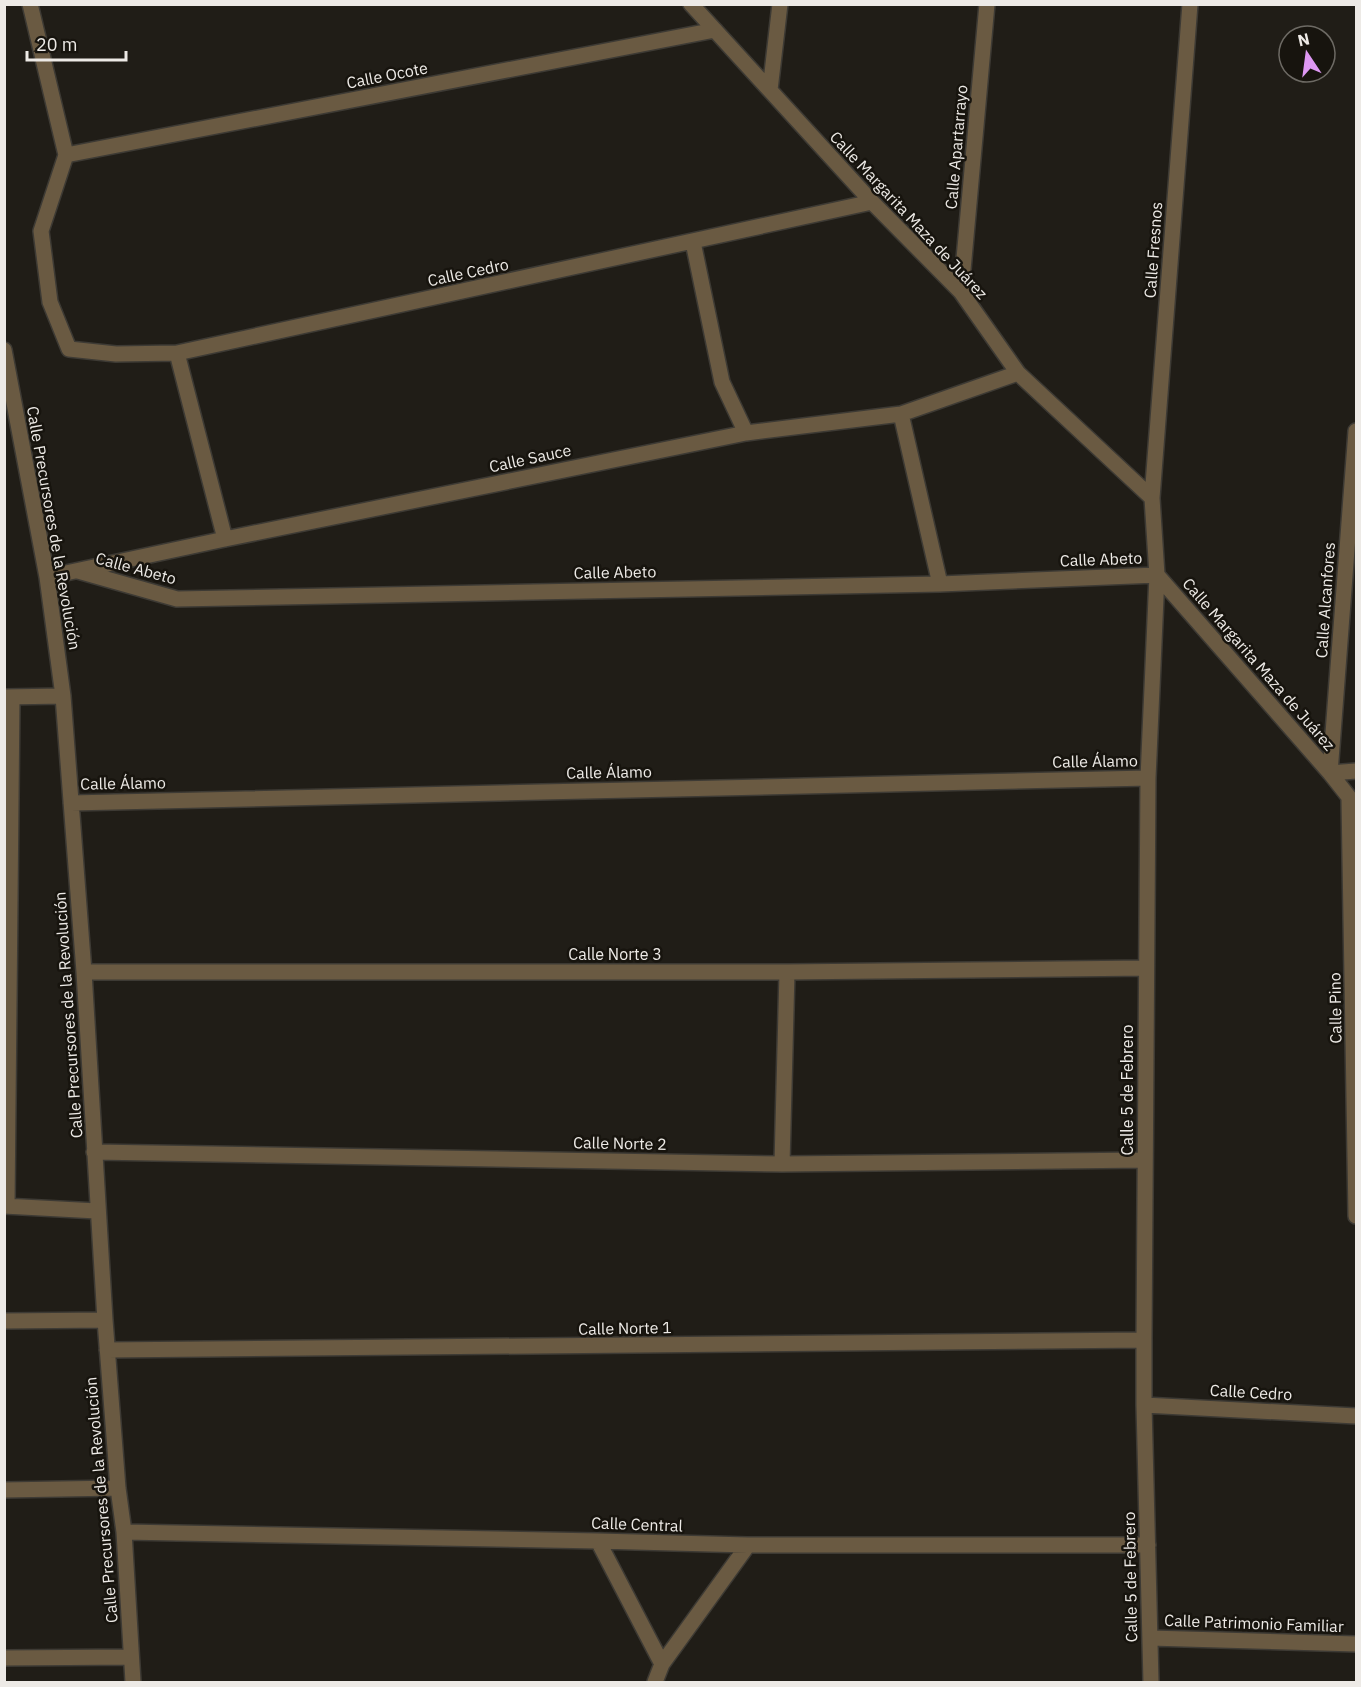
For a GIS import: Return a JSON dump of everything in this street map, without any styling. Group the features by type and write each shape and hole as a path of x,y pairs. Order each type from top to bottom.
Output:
{"street":[{"path":"30,4 66,155"},
{"name":"Calle Margarita Maza de Juárez","path":"691,4 872,202 961,292 1018,373 1152,498"},
{"path":"770,90 780,4"},
{"name":"Calle Apartarrayo","path":"961,292 987,4"},
{"name":"Calle Fresnos","path":"1152,498 1190,4"},
{"name":"Calle Ocote","path":"66,155 714,30"},
{"name":"Calle Cedro","path":"66,155 41,231 50,302 69,349 116,354 177,353 872,202"},
{"path":"693,242 722,382 746,433"},
{"name":"Calle Precursores de la Revolución","path":"4,350 47,577 63,696 84,972 107,1350 118,1488 124,1532 133,1683"},
{"path":"177,353 225,539"},
{"name":"Calle Sauce","path":"47,577 746,433 901,414 1018,373"},
{"path":"901,414 940,584"},
{"name":"Calle Alcanfores","path":"1330,773 1356,431"},
{"name":"Calle 5 de Febrero","path":"1151,1683 1144,1405 1144,1160 1148,778 1157,575 1152,498"},
{"name":"Calle Abeto","path":"78,571 177,599 940,584 1157,575"},
{"name":"Calle Margarita Maza de Juárez","path":"1157,575 1353,802"},
{"path":"63,696 8,697 6,1206 98,1211"},
{"path":"1330,773 1356,771"},
{"name":"Calle Álamo","path":"71,803 1148,778"},
{"name":"Calle Pino","path":"1353,802 1356,1216"},
{"name":"Calle Norte 3","path":"84,972 787,972 1146,968"},
{"path":"782,1164 787,972"},
{"name":"Calle Norte 2","path":"94,1152 782,1164 1144,1160"},
{"path":"4,1321 105,1320"},
{"name":"Calle Norte 1","path":"107,1350 1144,1340"},
{"name":"Calle Cedro","path":"1144,1405 1356,1416"},
{"path":"4,1490 118,1488"},
{"name":"Calle Central","path":"124,1532 598,1540 748,1545 1148,1545"},
{"path":"598,1540 662,1664"},
{"path":"656,1683 662,1664 748,1545"},
{"name":"Calle Patrimonio Familiar","path":"1150,1638 1356,1644"},
{"path":"4,1658 130,1658"}]}
